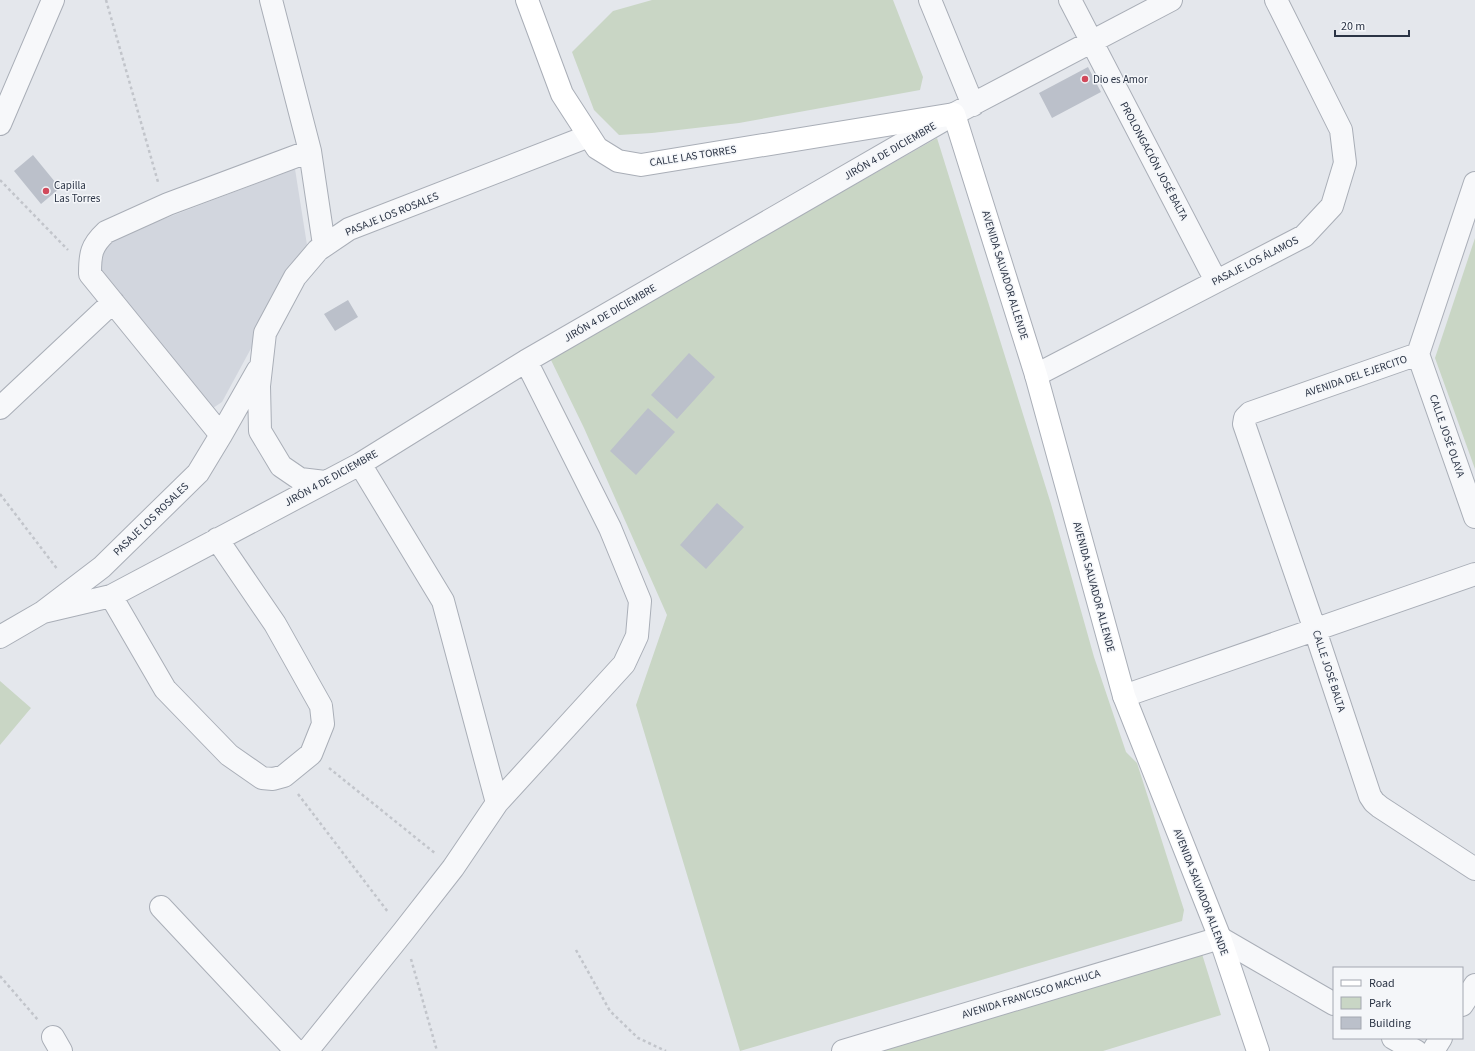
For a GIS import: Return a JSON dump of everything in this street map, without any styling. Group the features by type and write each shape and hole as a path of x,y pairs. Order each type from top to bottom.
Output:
{"street":[{"path":"0,124 53,0"},
{"path":"270,0 310,151 324,245"},
{"name":"CALLE LAS TORRES","path":"527,0 562,94 597,148 618,161 641,165 964,109"},
{"path":"930,0 964,109"},
{"name":"PROLONGACIÓN JOSÉ BALTA","path":"1070,0 1216,281"},
{"name":"JIRÓN 4 DE DICIEMBRE","path":"44,612 111,596 360,464 526,361 964,109 1171,0"},
{"name":"PASAJE LOS ÁLAMOS","path":"1036,375 1304,236 1332,206 1345,163 1341,130 1276,0"},
{"name":"AVENIDA SALVADOR ALLENDE","path":"964,109 1124,696 1220,938 1258,1051"},
{"name":"PASAJE LOS ROSALES","path":"325,482 300,479 280,466 260,432 259,386 265,333 295,277 318,250 349,229 589,136"},
{"path":"221,435 90,274 90,259 93,247 106,232 168,204 310,151"},
{"name":"AVENIDA DEL EJERCITO","path":"1244,424 1245,418 1250,413 1418,354 1475,183"},
{"path":"0,408 113,302"},
{"name":"CALLE JOSÉ OLAYA","path":"1418,354 1475,517"},
{"path":"307,1051 453,868 497,803 624,664 636,636 640,601 610,528 526,361"},
{"name":"PASAJE LOS ROSALES","path":"0,637 44,612 102,567 198,473 261,364"},
{"name":"CALLE JOSÉ BALTA","path":"1244,424 1370,796 1380,807 1475,869"},
{"path":"360,464 443,601 497,803"},
{"path":"111,596 165,689 229,755 262,778 273,779 284,776 311,754 323,724 321,706 275,624 217,539"},
{"path":"1124,696 1475,574"},
{"path":"160,907 296,1051"},
{"path":"1220,938 1333,1003"},
{"name":"AVENIDA FRANCISCO MACHUCA","path":"843,1051 1220,938"},
{"path":"1463,1003 1475,985"},
{"path":"1395,1039 1416,1051"},
{"path":"1433,1051 1440,1039"}],"path":[{"path":"106,0 159,186 168,204"},
{"path":"0,180 90,274"},
{"path":"0,494 73,589"},
{"path":"311,754 453,868"},
{"path":"284,776 403,932 437,1051"},
{"path":"576,950 610,1011 638,1038 666,1051"},
{"path":"0,976 57,1044"}],"shaded area":[{"path":"295,169 307,245 222,402 210,410 99,278 99,264 106,241"}],"green space":[{"path":"652,0 893,0 923,77 920,90 739,123 652,133 619,135 594,110 572,52 613,11"},
{"path":"937,138 1051,504 1094,657 1126,752 1137,763 1184,910 1182,921 740,1051 636,705 667,615 584,428 550,358"},
{"path":"1475,238 1475,469 1435,358"},
{"path":"0,681 31,708 0,745"},
{"path":"1202,954 1221,1015 1103,1051 880,1051"}],"building":[{"path":"1088,67 1101,92 1052,118 1039,93"},
{"path":"33,155 60,188 41,204 14,171"},
{"path":"348,300 358,317 335,331 324,314"},
{"path":"689,353 715,377 677,419 651,395"},
{"path":"648,408 675,432 636,475 610,451"},
{"path":"717,503 744,527 706,569 680,545"}],"place":[{"name":"Dio es Amor","path":"1085,79"},
{"name":"Capilla Las Torres","path":"46,191"}]}
